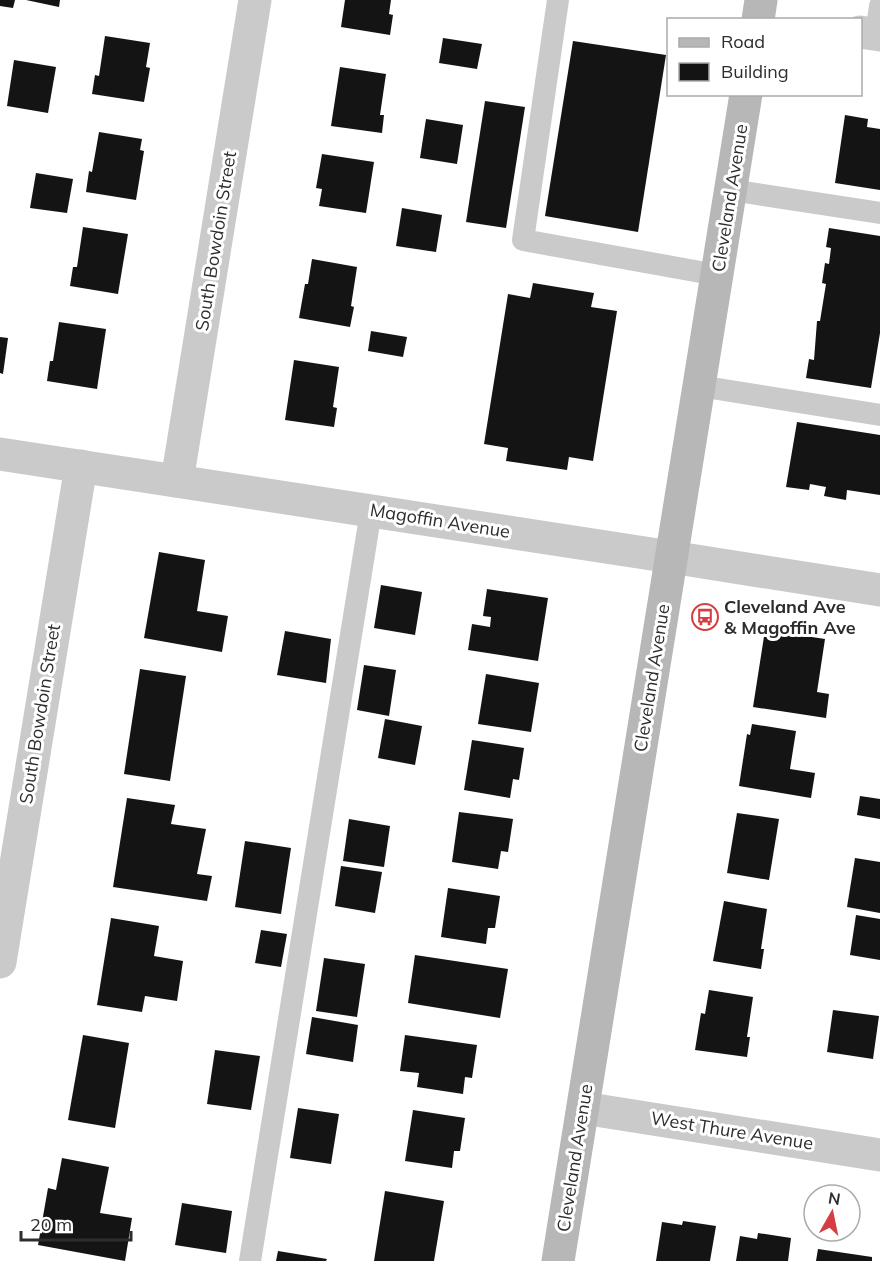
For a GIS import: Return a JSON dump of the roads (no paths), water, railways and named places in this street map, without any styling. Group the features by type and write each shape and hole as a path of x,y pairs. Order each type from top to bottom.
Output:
{"street":[{"name":"South Bowdoin Street","path":"177,481 255,0"},
{"name":"Cleveland Avenue","path":"558,1261 746,96"},
{"name":"Magoffin Avenue","path":"0,454 880,590"},
{"name":"South Bowdoin Street","path":"0,962 81,466"},
{"name":"West Thure Avenue","path":"583,1108 880,1155"}],"lane":[{"path":"558,0 523,240 717,274"},
{"path":"731,190 880,213"},
{"path":"699,386 880,415"},
{"path":"250,1261 371,511"},
{"path":"880,1149 880,1155"}],"place":[{"name":"Cleveland Ave & Magoffin Ave","path":"705,617"}]}
